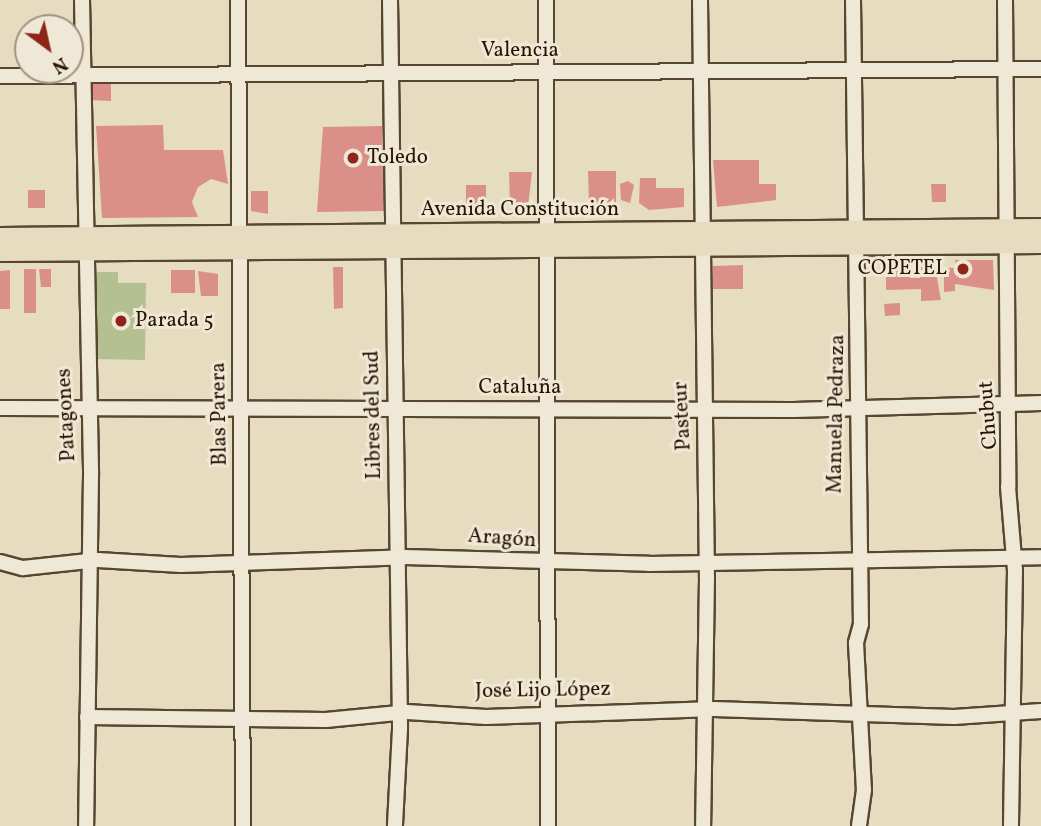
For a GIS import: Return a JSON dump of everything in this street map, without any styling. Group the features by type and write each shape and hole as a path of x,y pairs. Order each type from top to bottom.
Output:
{"main road":[{"name":"Avenida Constitución","path":"0,252 85,244 1010,236 1041,228"},
{"name":"Avenida Constitución","path":"1010,236 1041,244"},
{"name":"Avenida Constitución","path":"0,237 85,244"}],"street":[{"name":"Blas Parera","path":"238,0 243,826"},
{"name":"Libres del Sud","path":"390,0 395,241 393,409 398,715 394,826"},
{"path":"546,0 551,564 548,826"},
{"name":"Pasteur","path":"700,0 703,239 701,407 706,564 703,826"},
{"name":"Manuela Pedraza","path":"853,0 858,237 855,409 859,826"},
{"name":"Chubut","path":"1005,0 1010,236 1011,826"},
{"name":"Valencia","path":"84,76 1041,69"},
{"name":"Patagones","path":"83,84 89,410 86,826"},
{"name":"Cataluña","path":"0,408 855,409 1041,403"},
{"name":"Aragón","path":"0,562 23,568 89,562 395,560 551,564 560,558 706,564 858,562 919,557 1011,562 1041,557"},
{"name":"José Lijo López","path":"87,717 176,721 244,716 705,711 860,712 954,717 1041,711"}],"green space":[{"name":"Parada 5","path":"97,272 118,272 118,283 146,283 145,360 96,359"}],"building":[{"path":"89,82 111,82 111,101 88,100"},
{"path":"163,125 164,150 223,150 228,184 211,179 198,187 192,202 198,217 102,218 96,126"},
{"name":"Toledo","path":"382,126 384,211 317,212 323,127"},
{"path":"713,160 759,160 759,184 776,184 776,200 717,207"},
{"path":"588,171 616,171 616,203 589,203"},
{"path":"509,172 532,172 528,207 510,207"},
{"path":"640,178 656,178 656,188 684,188 684,207 649,210 639,203"},
{"path":"628,181 634,185 630,203 621,200 620,184"},
{"path":"931,184 946,184 946,202 932,202"},
{"path":"466,185 486,185 486,205 466,206"},
{"path":"28,190 45,190 45,208 28,208"},
{"path":"251,191 268,191 268,214 251,211"},
{"path":"955,260 993,260 994,290 955,284 955,291 944,292 944,268 956,268"},
{"path":"743,265 743,289 713,289 713,266"},
{"path":"886,266 909,266 910,278 920,278 920,267 935,267 941,300 921,301 921,289 886,290"},
{"path":"333,267 343,267 343,308 334,309"},
{"path":"24,269 36,269 36,313 24,313"},
{"path":"39,269 51,269 51,287 41,287"},
{"path":"10,270 10,309 0,309 0,271"},
{"path":"171,270 195,270 195,293 171,293"},
{"path":"198,271 218,274 218,296 201,296"},
{"path":"900,303 900,315 885,316 884,304"}],"place":[{"name":"Toledo","path":"353,158"},
{"name":"COPETEL","path":"963,269"},
{"name":"Parada 5","path":"121,321"}]}
